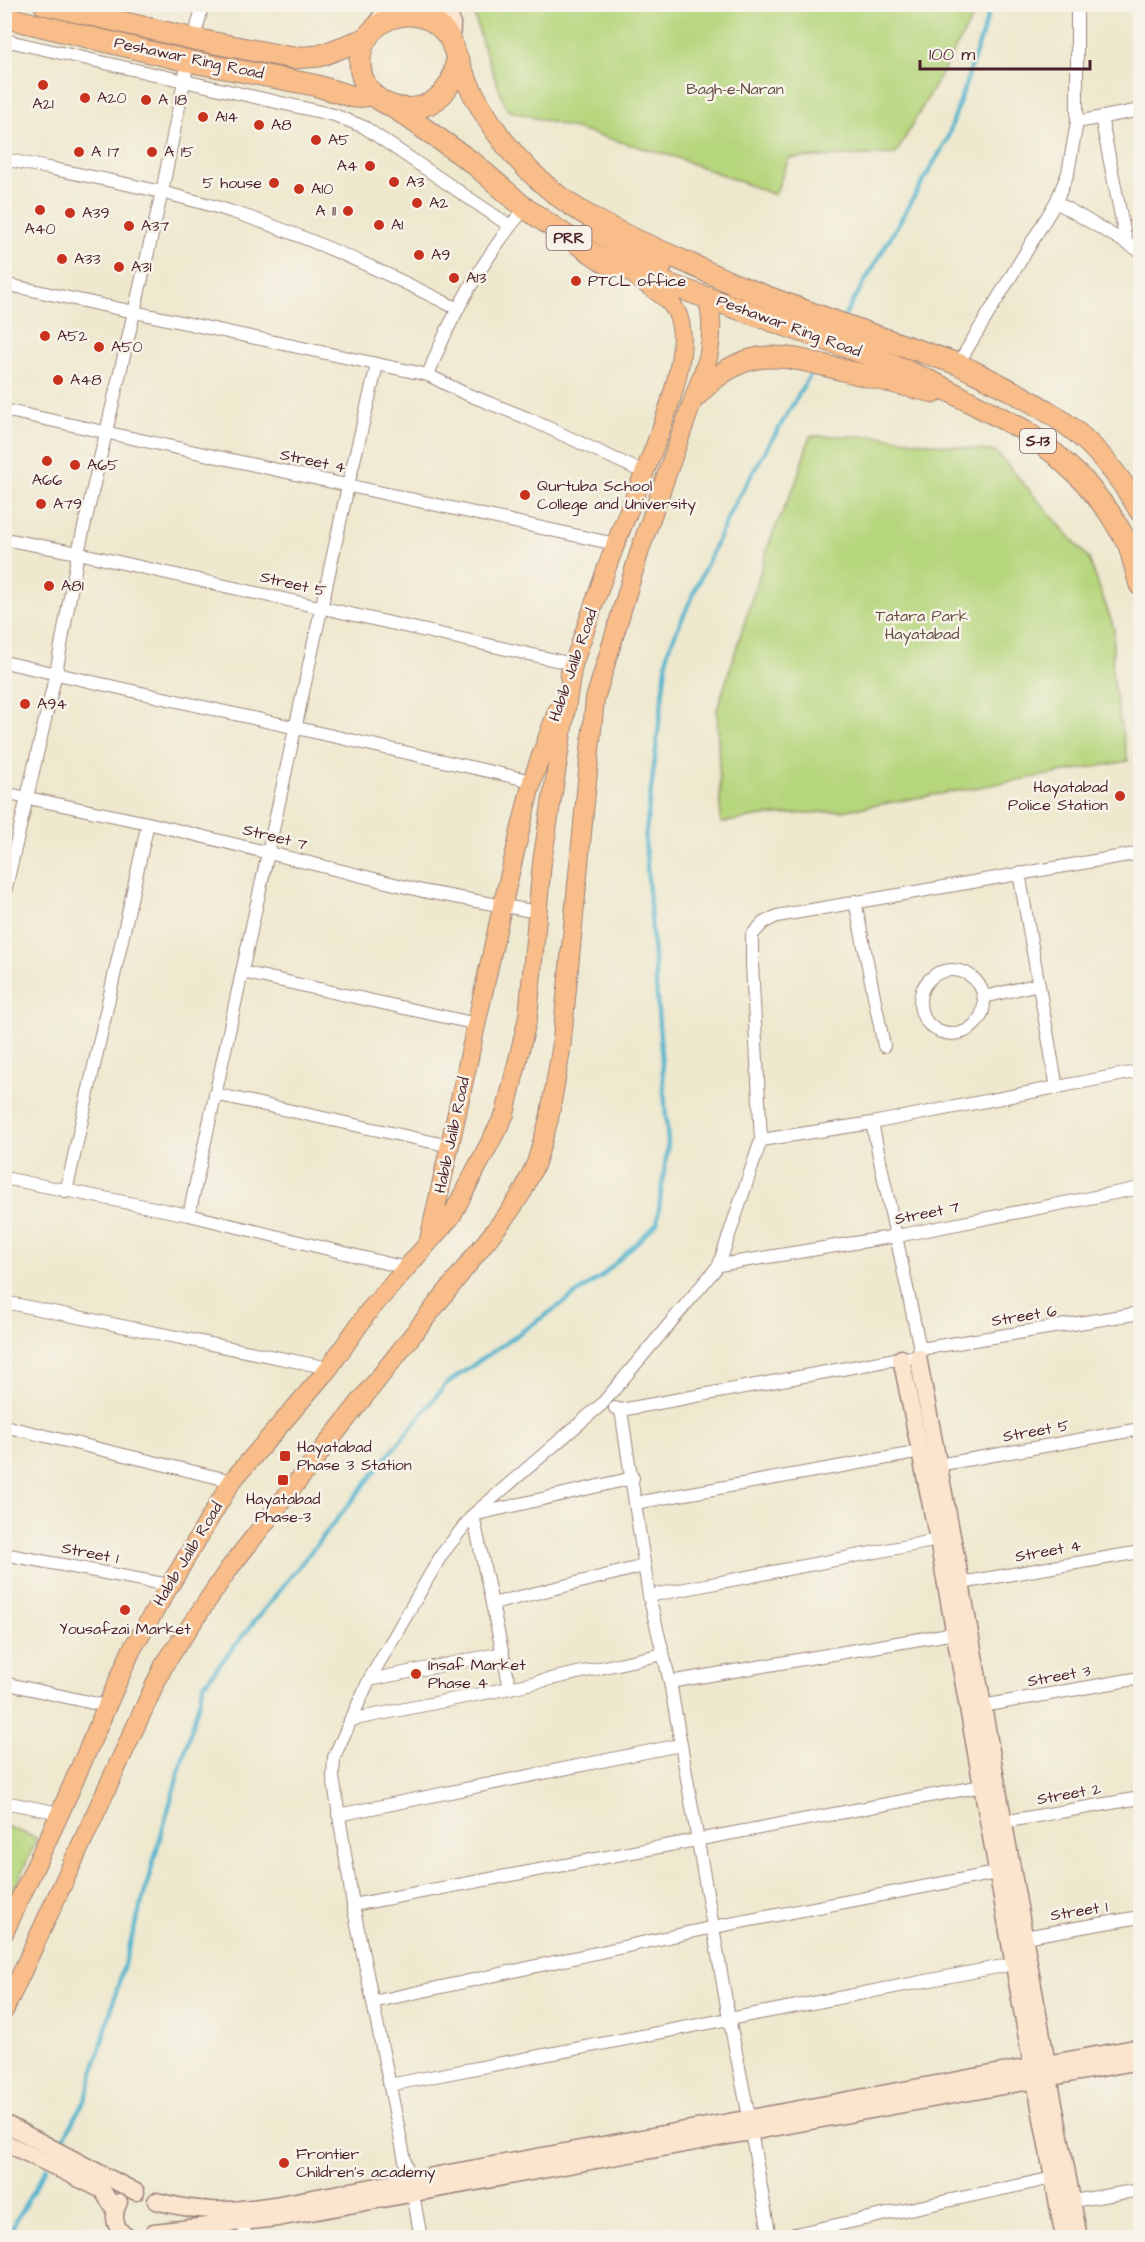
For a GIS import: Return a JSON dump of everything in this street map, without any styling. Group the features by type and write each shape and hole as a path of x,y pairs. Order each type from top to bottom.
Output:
{"highway":[{"name":"Peshawar Ring Road","path":"44,4 194,39 293,58 319,56 371,33"},
{"path":"396,16 421,16 432,21 442,29 454,50 454,75 449,87 431,104 419,108 407,110 383,103 373,95 362,74 360,61 362,49 371,33 385,21 396,16"},
{"name":"Peshawar Ring Road","path":"4,17 186,70 314,85 354,97 373,95"},
{"name":"Peshawar Ring Road","path":"454,50 482,110 512,151 544,185 579,211 647,246 774,310 968,399 1024,430 1084,481 1109,512 1129,545 1140,585"},
{"name":"Peshawar Ring Road","path":"394,108 473,163 525,208 605,262 707,297 774,310"},
{"path":"579,211 605,238 622,250 636,258 690,277 701,285 707,297"},
{"path":"696,396 719,376 756,358 776,356 795,359 878,358"},
{"name":"Peshawar Ring Road","path":"878,358 958,364 1037,405 1067,425 1111,467 1140,511"}],"main road":[{"name":"Habib Jalib Road","path":"4,1933 132,1649 232,1480 329,1368 368,1312 429,1242 502,907 532,781 615,544 672,394 681,361 683,341 680,320 672,304 626,270"},
{"path":"4,2011 164,1665 228,1570 510,1211 523,1191 536,1163 549,1119 561,1050 595,699 641,547 708,358 712,317 707,297"},
{"path":"429,1242 451,1217 505,1114 528,1017 542,862 573,664"},
{"path":"564,718 593,718"}],"street":[{"path":"194,39 203,4"},
{"path":"371,33 387,4"},
{"path":"448,4 454,50"},
{"path":"958,364 1056,202 1068,173 1077,122 1077,4"},
{"path":"4,40 186,70 334,115 364,127 510,226"},
{"path":"4,896 56,673 78,553 105,432 162,192 186,70"},
{"path":"1077,122 1140,110"},
{"path":"1101,117 1126,241"},
{"path":"4,159 162,192 247,217 321,244 458,309"},
{"path":"1056,202 1140,250"},
{"path":"428,375 440,342 458,309 510,226 525,208"},
{"path":"4,284 428,375 643,472"},
{"path":"189,1215 348,486 377,365"},
{"name":"Street 4","path":"4,410 615,544"},
{"name":"Street 5","path":"4,539 78,553 573,664"},
{"path":"4,662 297,726 532,781"},
{"name":"Street 7","path":"4,793 148,823 427,892 537,912"},
{"path":"66,1192 148,823"},
{"path":"421,2238 353,1905 333,1777 334,1757 369,1680 442,1554 473,1515 602,1404 719,1265 761,1140 752,935 763,923 777,916 1140,853"},
{"path":"1019,873 1057,1088"},
{"path":"855,901 884,1046"},
{"path":"945,970 965,972 974,978 981,987 984,997 984,1008 974,1026 954,1035 943,1034 933,1029 925,1021 920,1011 921,990 935,974 945,970"},
{"path":"242,972 477,1024"},
{"path":"984,997 1039,984"},
{"path":"761,1140 872,1123 1140,1071"},
{"path":"215,1094 450,1146"},
{"path":"872,1123 897,1236 913,1355 921,1452 955,1633 967,1660 982,1706 1024,1937 1053,2178 1064,2238"},
{"path":"5,1179 189,1215 406,1268"},
{"name":"Street 7","path":"719,1265 897,1236 1140,1188"},
{"path":"4,1302 329,1368"},
{"name":"Street 6","path":"621,1410 1140,1313"},
{"path":"913,1355 938,1465 961,1583 967,1660 982,1786 1013,1964 1073,2202 1079,2238"},
{"path":"602,1404 621,1410 649,1596 670,1682 770,2238"},
{"path":"4,1426 232,1480"},
{"name":"Street 5","path":"938,1465 1140,1429"},
{"path":"635,1503 921,1452"},
{"path":"473,1515 633,1478"},
{"path":"473,1515 510,1688"},
{"path":"649,1596 938,1540"},
{"name":"Street 4","path":"961,1583 1140,1552"},
{"name":"Street 1","path":"4,1554 169,1585"},
{"path":"492,1604 644,1566"},
{"path":"670,1682 955,1633"},
{"path":"369,1680 502,1653"},
{"path":"350,1720 663,1654"},
{"name":"Street 3","path":"982,1706 1140,1678"},
{"path":"4,1683 106,1706"},
{"path":"338,1815 680,1745"},
{"path":"353,1905 982,1786"},
{"name":"Street 2","path":"1003,1822 1140,1798"},
{"path":"4,1802 60,1813"},
{"path":"373,2002 714,1927 996,1873"},
{"name":"Street 1","path":"1024,1937 1140,1917"},
{"path":"389,2085 1013,1964"},
{"path":"1041,2072 1140,2047"},
{"path":"150,2235 245,2230 278,2218 411,2187 1041,2072 1140,2061"},
{"path":"4,2123 88,2174 115,2210"},
{"path":"4,2142 136,2192 150,2195 156,2201 161,2217 159,2225 150,2235"},
{"path":"776,2238 1053,2178"},
{"path":"156,2201 200,2211 239,2210 411,2187"},
{"path":"1073,2202 1140,2190"},
{"path":"122,2235 115,2221 115,2210 122,2198 136,2192"}],"green space":[{"name":"Bagh-e-Naran","path":"472,5 967,5 972,19 896,154 789,158 775,195 675,157 507,110 482,43"},
{"name":"Tatara Park Hayatabad","path":"810,436 877,436 996,452 1089,559 1114,628 1112,672 1128,761 842,811 762,816 721,823 717,710 772,535 796,482"},
{"path":"5,1826 37,1838 5,1911"}],"waterway":[{"path":"844,317 947,140 992,4"},
{"path":"59,2146 86,2098 204,1684 446,1384 602,1276 657,1223 668,1143 645,839 668,650 732,508 813,370"},
{"path":"6,2238 46,2168"}],"place":[{"name":"A21","path":"43,85"},
{"name":"A20","path":"85,98"},
{"name":"A 18","path":"146,100"},
{"name":"A14","path":"203,117"},
{"name":"A8","path":"259,125"},
{"name":"A5","path":"316,140"},
{"name":"A 17","path":"79,152"},
{"name":"A 15","path":"152,152"},
{"name":"A4","path":"370,166"},
{"name":"A3","path":"394,182"},
{"name":"5 house","path":"274,183"},
{"name":"A10","path":"299,189"},
{"name":"A2","path":"417,203"},
{"name":"A40","path":"40,210"},
{"name":"A 11","path":"348,211"},
{"name":"A39","path":"70,213"},
{"name":"A1","path":"379,225"},
{"name":"A37","path":"129,226"},
{"name":"A9","path":"419,255"},
{"name":"A33","path":"62,259"},
{"name":"A31","path":"119,267"},
{"name":"A13","path":"454,278"},
{"name":"PTCL office","path":"576,281"},
{"name":"A52","path":"45,336"},
{"name":"A50","path":"99,347"},
{"name":"A48","path":"58,380"},
{"name":"A66","path":"47,461"},
{"name":"A65","path":"75,465"},
{"name":"Qurtuba School College and University","path":"525,495"},
{"name":"A79","path":"41,504"},
{"name":"A81","path":"49,586"},
{"name":"A94","path":"25,704"},
{"name":"Hayatabad Police Station","path":"1120,796"},
{"name":"Hayatabad Phase 3 Station","path":"285,1456"},
{"name":"Hayatabad Phase-3","path":"283,1480"},
{"name":"Yousafzai Market","path":"125,1610"},
{"name":"Insaf Market Phase 4","path":"416,1674"},
{"name":"Frontier Children's academy","path":"284,2163"}]}
